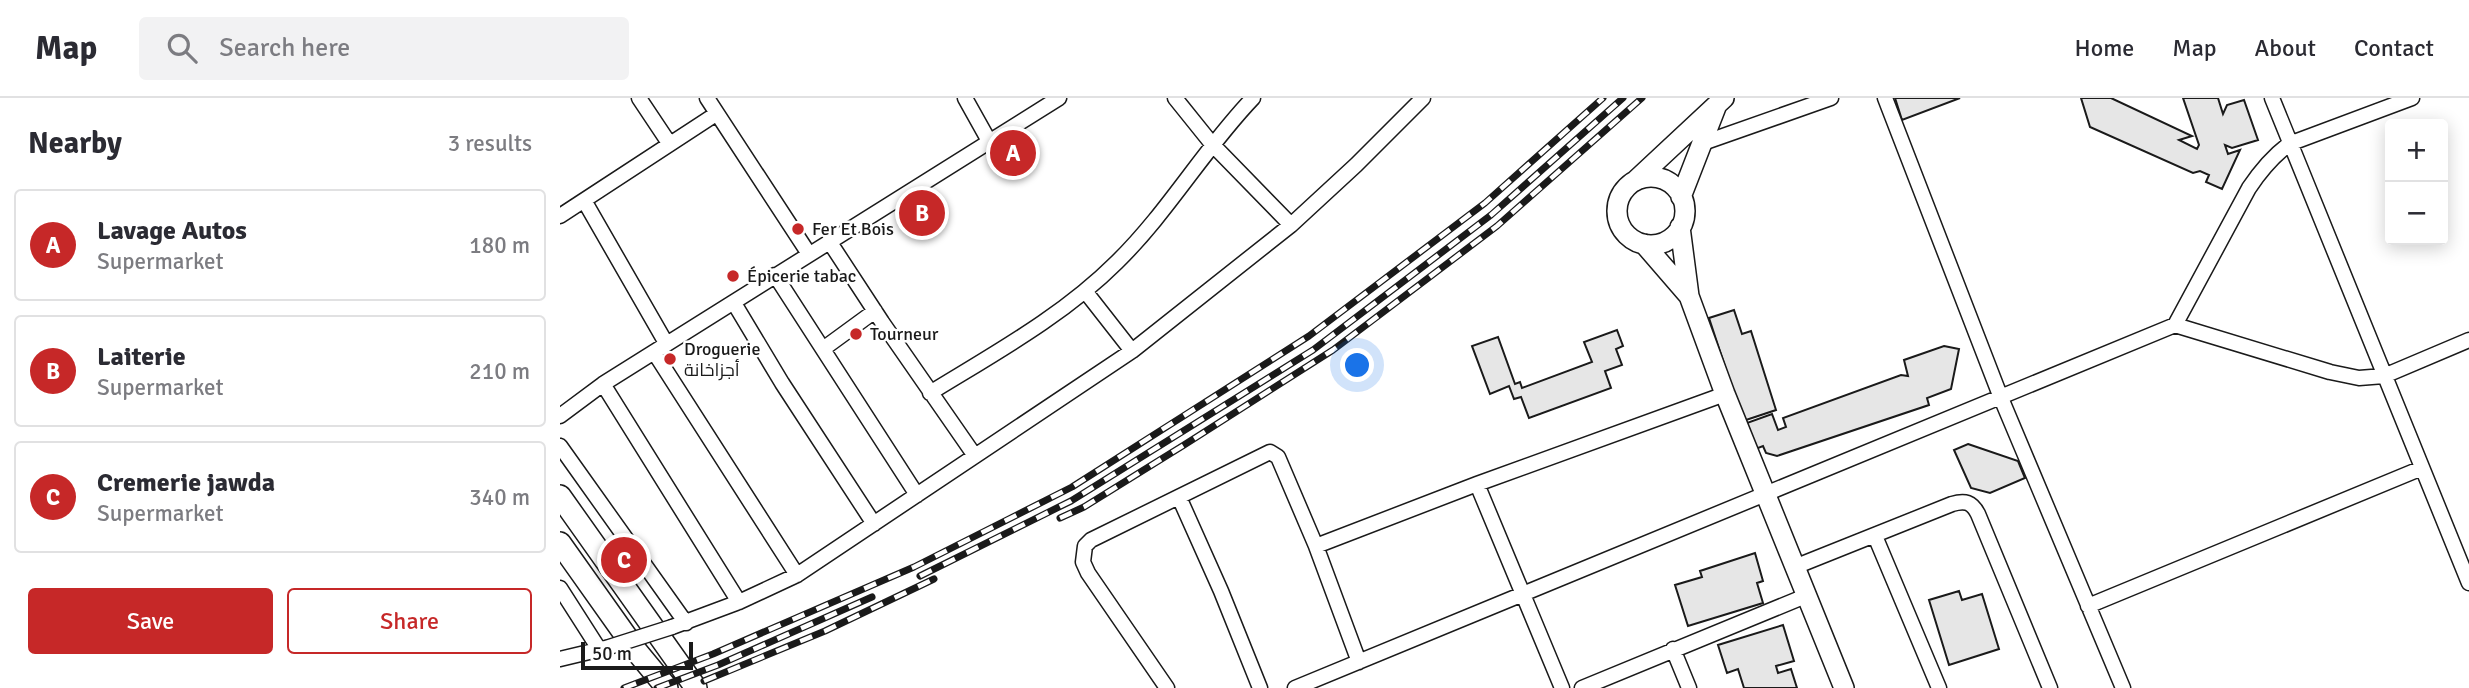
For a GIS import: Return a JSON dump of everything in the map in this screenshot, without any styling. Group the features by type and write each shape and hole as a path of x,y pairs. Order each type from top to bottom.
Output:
{"main road":[{"path":"560,496 696,688"},
{"path":"560,543 638,653 667,688"}],"street":[{"path":"639,98 669,143"},
{"path":"707,98 809,254"},
{"path":"965,98 989,141"},
{"path":"560,415 666,343 1059,98"},
{"path":"1175,98 1212,144 1291,225"},
{"path":"930,393 1032,330 1086,291 1145,233 1212,144 1254,98"},
{"path":"1703,143 1831,98"},
{"path":"1885,98 2001,397 2123,688"},
{"path":"2272,98 2469,583"},
{"path":"1295,688 2175,325 2262,167 2290,144 2412,98"},
{"path":"560,659 603,649 679,625 739,602 797,575 1132,351 1291,225 1415,101"},
{"path":"1681,197 1720,102"},
{"path":"1636,181 1720,102"},
{"path":"560,216 716,114"},
{"path":"1650,177 1665,180 1674,186 1681,197 1685,210 1680,227 1664,242 1644,244 1633,240 1625,232 1617,215 1620,197 1629,185 1650,177"},
{"path":"585,202 666,343"},
{"path":"1680,227 1689,296 1725,394 1797,566 1844,688"},
{"path":"829,241 975,456"},
{"path":"1644,244 1689,296"},
{"path":"775,275 917,495"},
{"path":"1086,291 1132,351"},
{"path":"734,303 782,383 874,524"},
{"path":"823,349 875,312"},
{"path":"2175,325 2346,376 2371,378 2384,376 2469,340"},
{"path":"653,352 797,575"},
{"path":"603,384 739,602"},
{"path":"1316,546 1725,394"},
{"path":"560,446 679,625"},
{"path":"1167,688 1088,573 1083,554 1085,546 1091,540 1266,453 1278,457 1316,546 1359,662"},
{"path":"2088,606 2422,468"},
{"path":"1477,484 1562,688"},
{"path":"1179,497 1221,591 1259,688"},
{"path":"1797,566 1959,502 1971,503 1978,514 2050,688"},
{"path":"1875,536 1939,688"},
{"path":"560,588 603,649"},
{"path":"1582,688 1808,596"},
{"path":"1673,649 1689,688"}],"building":[{"path":"1895,98 1960,98 1902,120"},
{"path":"2081,98 2111,98 2192,136 2179,140 2197,149 2199,145 2183,98 2218,98 2223,114 2227,105 2244,100 2258,140 2232,148 2225,145 2228,154 2240,150 2222,189 2206,182 2209,175 2200,171 2193,173 2090,127"},
{"path":"1734,310 1742,334 1751,331 1776,410 1743,421 1709,318"},
{"path":"1617,330 1623,346 1616,349 1622,365 1605,371 1611,388 1529,418 1521,397 1514,399 1509,386 1490,394 1472,346 1498,337 1515,384 1520,382 1522,388 1592,362 1584,342"},
{"path":"1944,346 1959,349 1951,389 1927,398 1929,405 1777,456 1766,453 1763,446 1753,450 1744,424 1772,414 1778,430 1786,427 1783,418 1901,375 1908,376 1904,360"},
{"path":"1968,444 2018,461 2025,478 1990,493 1971,488 1954,450"},
{"path":"1755,553 1763,581 1757,583 1763,603 1688,626 1675,585 1702,577 1700,571"},
{"path":"1959,591 1962,600 1982,594 1999,649 1949,665 1929,600"},
{"path":"1783,625 1794,661 1776,666 1778,673 1791,669 1797,688 1744,688 1738,669 1727,673 1718,645"}],"railway":[{"path":"624,688 713,654 914,567 1072,487 1309,336 1485,203 1603,98"},
{"path":"920,576 1071,501 1313,350 1491,215 1623,98"},
{"path":"1060,518 1084,507 1333,350 1497,226 1642,98"},
{"path":"704,681 825,631 934,579"},
{"path":"657,688 718,665 872,597"}],"place":[{"name":"Lavage Autos","path":"1013,153"},
{"name":"Laiterie","path":"922,213"},
{"name":"Fer Et Bois","path":"798,229"},
{"name":"Épicerie tabac","path":"733,276"},
{"name":"Tourneur","path":"856,334"},
{"name":"Droguerie أجزاخانة","path":"670,359"},
{"name":"Cremerie jawda","path":"624,560"}]}
